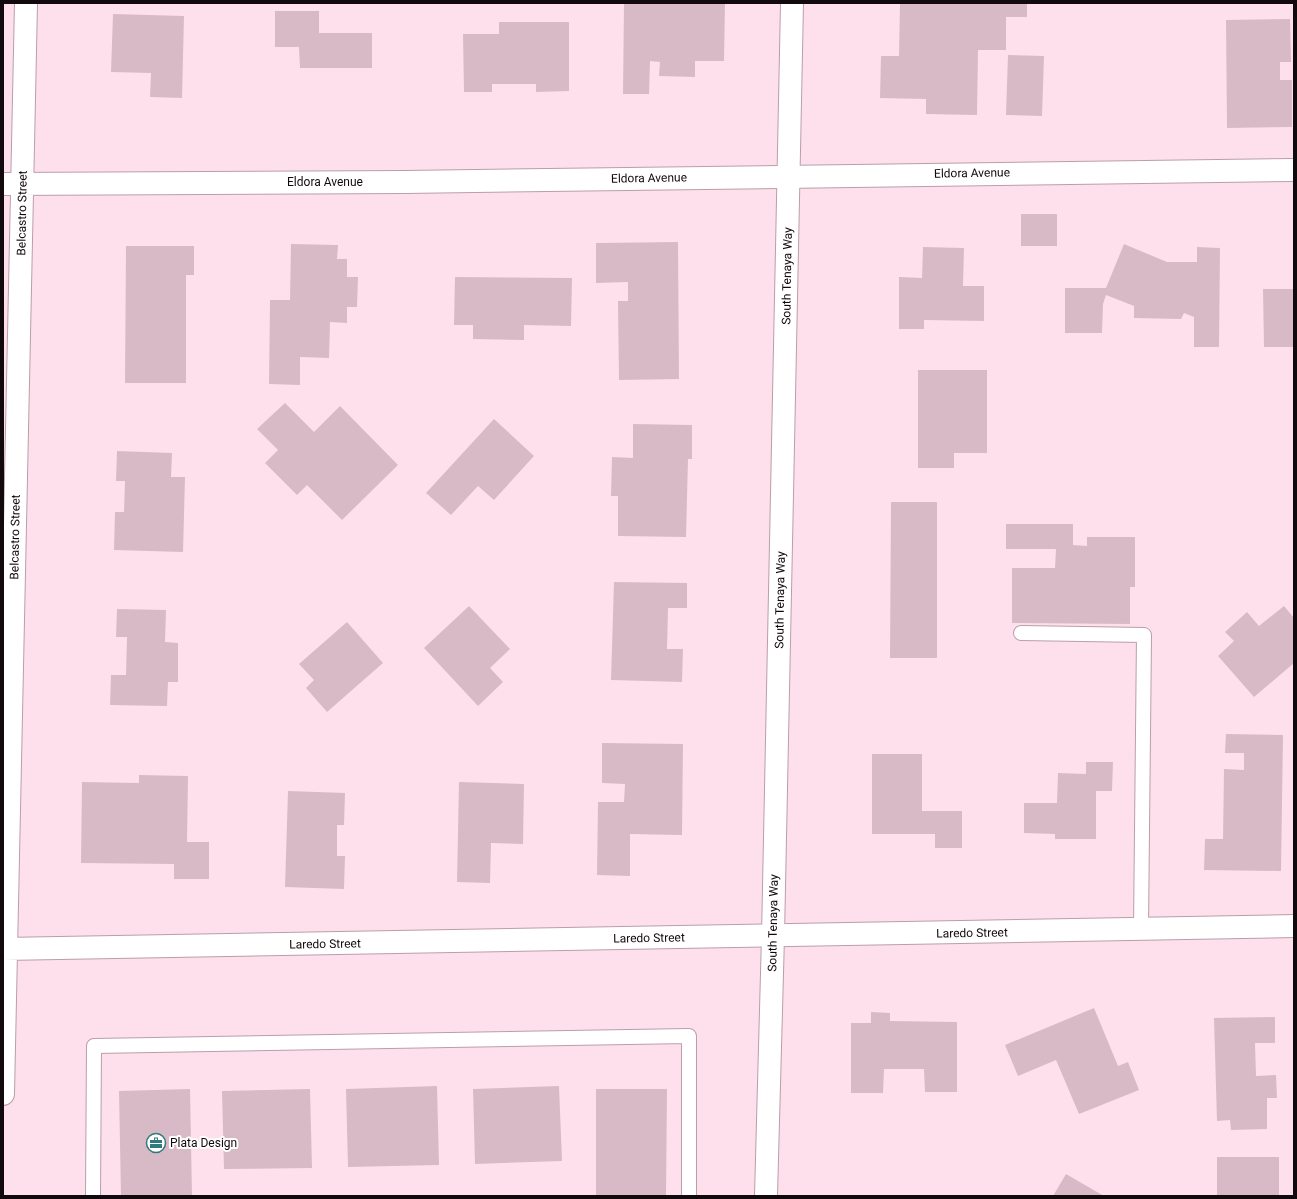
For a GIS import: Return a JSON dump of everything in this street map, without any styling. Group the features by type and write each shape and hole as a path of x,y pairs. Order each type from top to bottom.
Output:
{"street":[{"name":"Belcastro Street","path":"3,1094 13,184 26,3"},
{"name":"South Tenaya Way","path":"766,1196 773,936 792,3"},
{"name":"Eldora Avenue","path":"13,184 397,182 1294,170"},
{"name":"Laredo Street","path":"4,949 1294,926"}],"lane":[{"path":"1021,633 1144,635 1140,929"},
{"path":"92,1196 94,1046 689,1036 689,1196"}],"building":[{"path":"624,3 725,3 724,61 695,61 695,77 659,76 660,62 650,61 649,94 623,94"},
{"path":"900,3 1027,3 1027,17 1006,17 1006,50 978,50 977,115 926,114 926,99 880,98 881,56 899,56"},
{"path":"275,11 319,11 319,33 372,33 372,68 300,68 299,47 275,47"},
{"path":"113,14 184,16 182,98 150,97 151,73 111,72"},
{"path":"1290,19 1291,62 1280,62 1280,80 1292,80 1292,127 1227,128 1226,20"},
{"path":"499,22 569,22 569,91 536,92 536,84 492,84 492,92 464,92 463,34 499,34"},
{"path":"1008,55 1044,56 1042,116 1006,115"},
{"path":"1021,214 1057,214 1057,246 1021,246"},
{"path":"678,242 679,379 619,380 618,301 628,301 628,282 596,283 596,243"},
{"path":"291,244 338,245 337,259 347,259 347,277 358,277 357,307 347,307 347,323 330,322 329,358 300,357 300,385 269,384 270,300 290,300"},
{"path":"1124,244 1167,262 1197,262 1197,247 1220,248 1219,347 1194,347 1194,317 1184,313 1181,319 1134,318 1134,306 1106,295 1103,304 1102,333 1065,333 1065,288 1106,288"},
{"path":"126,246 194,246 194,275 186,275 186,383 125,383"},
{"path":"923,247 964,248 963,286 984,286 984,321 924,320 924,329 899,329 899,277 922,278"},
{"path":"455,277 572,278 571,326 524,325 524,340 473,339 473,325 454,325"},
{"path":"1263,289 1294,289 1294,347 1264,347"},
{"path":"918,370 987,370 987,453 954,453 954,468 918,468"},
{"path":"285,403 314,432 340,406 398,465 342,520 307,485 297,495 265,463 278,450 257,429"},
{"path":"494,419 534,456 494,500 478,486 451,515 426,493"},
{"path":"633,424 692,425 692,459 688,459 686,537 618,536 618,496 611,496 612,457 633,458"},
{"path":"117,451 172,453 171,477 185,477 183,552 114,550 115,512 124,512 125,481 116,481"},
{"path":"891,502 937,502 937,658 890,658"},
{"path":"1006,524 1073,524 1073,545 1087,546 1087,537 1135,537 1135,587 1130,587 1130,624 1012,623 1012,568 1055,568 1056,549 1006,549"},
{"path":"614,582 687,583 687,608 668,608 667,649 683,649 682,682 611,680"},
{"path":"469,606 510,649 490,668 503,682 478,706 424,648"},
{"path":"1284,606 1294,618 1294,663 1254,697 1218,656 1234,641 1225,632 1247,612 1259,626"},
{"path":"117,609 166,610 165,642 178,643 178,682 168,682 167,706 110,705 111,675 126,675 127,637 116,637"},
{"path":"347,622 383,663 327,712 306,688 314,680 299,664"},
{"path":"1226,734 1283,735 1281,871 1204,870 1205,839 1223,839 1224,769 1244,770 1244,753 1225,753"},
{"path":"602,743 683,744 682,835 630,834 630,876 597,875 598,802 624,802 625,784 602,783"},
{"path":"872,754 922,754 922,811 962,811 962,848 935,848 935,834 872,834"},
{"path":"1086,762 1113,762 1112,791 1096,791 1096,839 1055,839 1055,834 1024,833 1024,803 1057,803 1058,773 1086,774"},
{"path":"139,775 188,776 187,842 209,842 209,879 174,879 174,864 81,863 82,782 139,783"},
{"path":"459,782 524,784 523,844 491,843 490,883 457,882"},
{"path":"288,791 345,793 344,825 337,825 337,856 345,856 344,889 285,887"},
{"path":"1094,1008 1118,1066 1128,1062 1139,1090 1079,1114 1056,1060 1018,1076 1005,1045"},
{"path":"871,1012 890,1013 890,1021 957,1022 957,1092 925,1092 924,1069 884,1069 883,1093 851,1093 851,1023 871,1023"},
{"path":"1275,1017 1275,1043 1255,1043 1256,1076 1276,1075 1277,1098 1267,1098 1267,1129 1231,1130 1230,1120 1217,1121 1214,1018"},
{"path":"437,1086 439,1165 348,1167 346,1089"},
{"path":"559,1086 562,1161 475,1164 473,1089"},
{"name":"Plata Design","path":"190,1089 192,1196 121,1196 119,1091"},
{"path":"310,1089 312,1168 224,1169 222,1091"},
{"path":"596,1089 667,1089 666,1196 596,1196"},
{"path":"1217,1157 1279,1157 1279,1196 1217,1196"},
{"path":"1066,1174 1104,1196 1053,1196"}],"place":[{"name":"Plata Design","path":"156,1143"}]}
